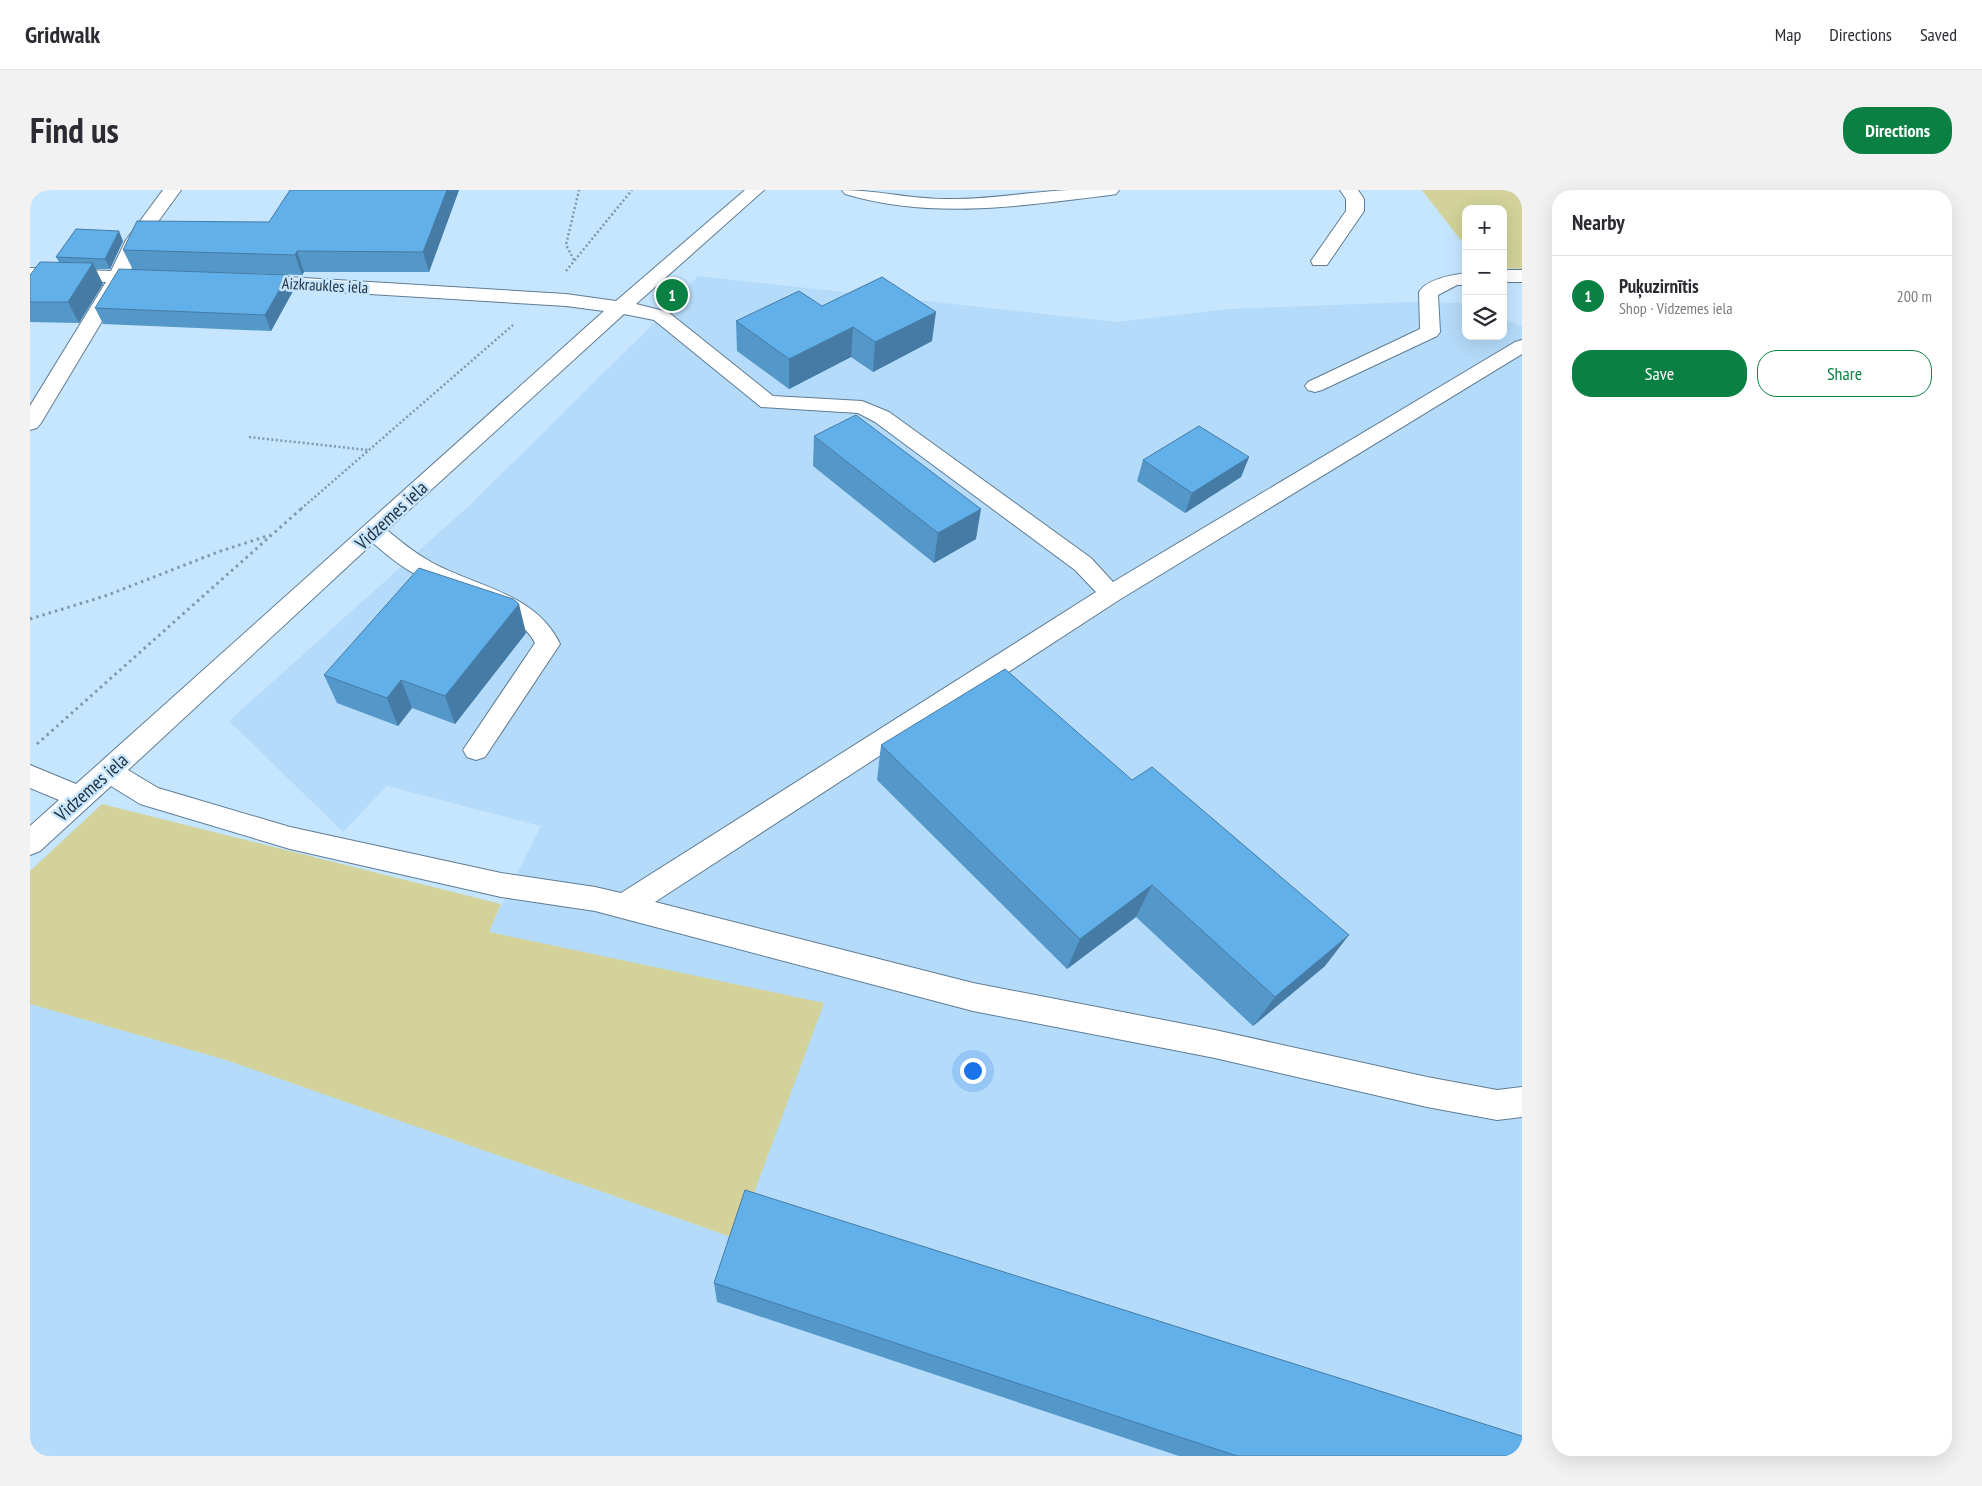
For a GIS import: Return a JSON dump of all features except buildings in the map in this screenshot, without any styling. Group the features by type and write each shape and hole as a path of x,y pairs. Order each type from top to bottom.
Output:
{"street":[{"path":"30,423 99,312 135,240 172,190"},
{"name":"Vidzemes iela","path":"30,843 619,307 755,190"},
{"path":"851,190 866,196 942,205 993,202 1110,190"},
{"path":"1320,261 1355,211 1356,199 1349,190"},
{"path":"30,274 166,279"},
{"path":"1507,276 1522,276"},
{"path":"1315,386 1430,332 1428,292 1454,280 1462,279"},
{"name":"Aizkraukles iela","path":"235,281 544,298 651,312 662,316 768,402 862,407 882,417 1083,564 1111,594"},
{"path":"625,906 1111,594 1522,346"},
{"path":"374,531 394,550 424,569 503,603 535,624 547,635 548,644 476,750"},
{"path":"108,771 150,796 290,838 501,885 595,899 974,997 1215,1044 1497,1106 1522,1102"},
{"path":"30,776 79,797"}],"path":[{"path":"574,260 566,245 579,190"},
{"path":"35,746 272,534 544,298 632,190"},
{"path":"249,437 368,450"},
{"path":"30,619 106,596 218,552 272,534"}],"shaded area":[{"path":"698,276 1117,322 1229,309 1408,302 1462,303 1462,340 1507,340 1507,320 1522,327 1522,1456 30,1456 30,1004 226,1060 737,1239 823,1003 488,932 541,826 387,786 343,832 229,721 470,505 661,316"}],"green space":[{"path":"1422,190 1522,190 1522,269 1507,268 1507,205 1462,205 1462,242"},
{"path":"102,804 501,904 489,932 824,1003 737,1239 226,1060 30,1004 30,871"}],"place":[{"name":"Puķuzirnītis","path":"672,295"}]}
